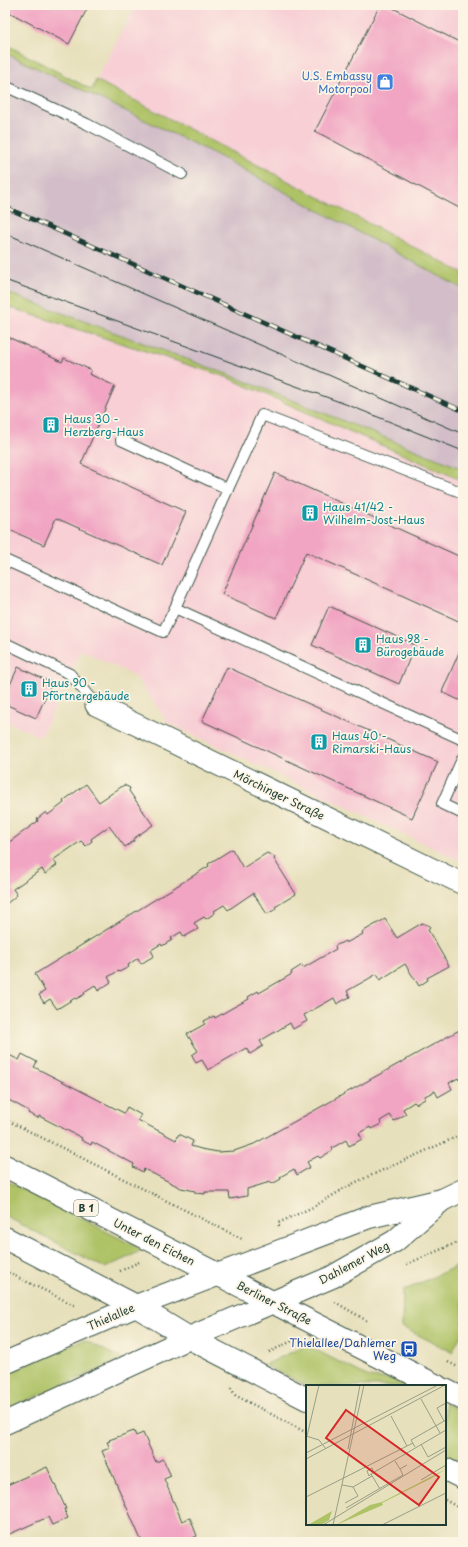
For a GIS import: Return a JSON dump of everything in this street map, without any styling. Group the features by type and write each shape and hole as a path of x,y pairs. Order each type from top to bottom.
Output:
{"main road":[{"name":"Unter den Eichen","path":"5,1166 218,1275"},
{"name":"Dahlemer Weg","path":"218,1275 369,1217 442,1200 463,1190"},
{"name":"Dahlemer Weg","path":"189,1338 332,1277 395,1241 442,1200"},
{"path":"5,1238 136,1306 189,1338 306,1398"},
{"name":"Berliner Straße","path":"218,1275 435,1385"},
{"name":"Thielallee","path":"5,1363 136,1306 218,1275"},
{"path":"5,1422 189,1338"},
{"path":"446,1390 463,1399"},
{"path":"446,1470 463,1478"}],"street":[{"name":"Mörchinger Straße","path":"96,705 463,884"}],"lane":[{"path":"5,86 87,124 182,174"},
{"path":"5,560 164,632 262,415 463,493"},
{"path":"121,440 228,489"},
{"path":"175,608 463,740"},
{"path":"5,643 70,674 96,705"},
{"path":"463,757 442,804 463,814"}],"path":[{"path":"5,1119 199,1217"},
{"path":"286,1249 278,1223 313,1207 354,1183 463,1134"},
{"path":"116,1273 141,1261"},
{"path":"5,1270 42,1289"},
{"path":"268,1353 295,1340"},
{"path":"226,1384 231,1388 235,1395 306,1432"},
{"path":"446,1501 463,1510"}],"shaded area":[{"path":"136,5 463,5 463,273 96,80"},
{"path":"5,53 213,153 463,289 463,469 227,374 5,292"},
{"path":"5,306 226,377 463,481 463,862 168,723 135,676 81,650 41,737 5,721"}],"green space":[{"path":"5,44 92,90 96,80 463,273 463,289 213,153 5,53"},
{"path":"5,292 227,374 463,469 463,481 226,377 5,306"},
{"path":"5,1180 143,1250 105,1268 5,1216"},
{"path":"463,1263 463,1336 461,1335 452,1352 402,1327 403,1291"},
{"path":"84,1340 123,1359 5,1410 5,1374"},
{"path":"306,1345 369,1377 398,1380 409,1385 306,1386 265,1365"},
{"path":"446,1404 463,1412 463,1465 446,1456"}],"building":[{"path":"5,5 89,5 69,44 5,10"},
{"path":"380,5 387,5 463,44 463,210 315,131"},
{"name":"Haus 30 - Herzberg-Haus","path":"8,337 62,362 64,358 91,370 89,374 115,386 81,464 186,512 162,565 56,518 44,545 5,528 5,343"},
{"name":"Haus 41/42 - Wilhelm-Jost-Haus","path":"275,473 463,558 463,623 306,552 276,618 222,594"},
{"name":"Haus 98 - Bürogebäude","path":"329,606 415,645 399,684 312,645"},
{"path":"463,643 463,702 442,692"},
{"name":"Haus 90 - Pförtnergebäude","path":"18,667 52,683 36,718 5,704 5,696"},
{"name":"Haus 40 - Rimarski-Haus","path":"227,667 438,762 412,818 202,721"},
{"path":"86,784 99,802 124,785 130,788 129,791 153,825 133,839 134,841 125,847 109,826 91,839 92,841 86,846 81,841 53,860 57,865 45,874 42,869 13,889 17,895 5,905 5,842 6,841 8,843 38,821 37,819 46,812 48,815 64,803 63,801"},
{"path":"232,849 243,868 267,853 275,857 274,859 296,894 275,907 276,909 267,914 253,893 228,910 224,905 214,911 215,913 206,919 204,917 194,923 198,929 184,937 181,932 162,946 161,944 151,950 154,956 141,964 138,958 128,965 129,967 108,977 111,982 98,991 95,985 84,992 85,994 57,1009 50,999 44,1003 39,995 45,991 35,974 209,866 208,864"},
{"path":"385,919 397,938 422,923 430,926 428,930 449,966 427,978 428,980 419,986 405,964 380,980 377,974 347,991 350,997 337,1004 334,998 304,1015 307,1021 293,1029 290,1023 260,1041 263,1046 250,1054 246,1048 208,1070 202,1060 196,1063 192,1055 198,1051 187,1034 205,1024 204,1021 214,1016 215,1018 249,999 248,997 258,991 259,993 292,974 291,972 302,965 303,968 336,949 335,946 345,941 346,943 363,934 362,932"},
{"path":"463,1028 463,1078 459,1080 458,1078 449,1083 452,1089 438,1097 435,1091 425,1096 425,1099 416,1104 414,1102 403,1109 406,1114 394,1121 390,1115 380,1121 381,1124 371,1129 370,1127 359,1133 362,1139 355,1143 349,1146 346,1140 332,1148 333,1150 320,1158 318,1156 307,1162 310,1167 297,1175 294,1169 280,1177 281,1179 272,1184 270,1182 247,1189 247,1196 230,1199 229,1192 205,1192 205,1194 195,1193 195,1191 181,1188 144,1169 143,1172 133,1167 134,1164 92,1142 91,1145 81,1140 82,1138 39,1116 38,1118 28,1113 29,1111 5,1098 5,1053 19,1060 22,1054 37,1062 34,1067 124,1113 127,1107 141,1115 138,1120 176,1140 179,1134 193,1141 191,1146 218,1152 234,1151 254,1144"},
{"path":"134,1431 136,1436 143,1433 156,1462 163,1459 171,1476 164,1479 182,1521 190,1518 197,1536 191,1539 193,1542 142,1542 102,1451 110,1448 107,1442 110,1441 109,1440"},
{"path":"47,1467 66,1509 64,1509 68,1518 52,1525 48,1517 5,1536 5,1486"}],"tram line":[{"path":"5,233 463,434"},
{"path":"5,280 348,405 463,451"}],"railway":[{"path":"5,207 463,411"}],"place":[{"name":"U.S. Embassy Motorpool","path":"385,82"},
{"name":"Haus 30 - Herzberg-Haus","path":"51,425"},
{"name":"Haus 41/42 - Wilhelm-Jost-Haus","path":"310,513"},
{"name":"Haus 98 - Bürogebäude","path":"363,645"},
{"name":"Haus 90 - Pförtnergebäude","path":"29,689"},
{"name":"Haus 40 - Rimarski-Haus","path":"319,742"},
{"name":"Thielallee/Dahlemer Weg","path":"409,1349"}]}
